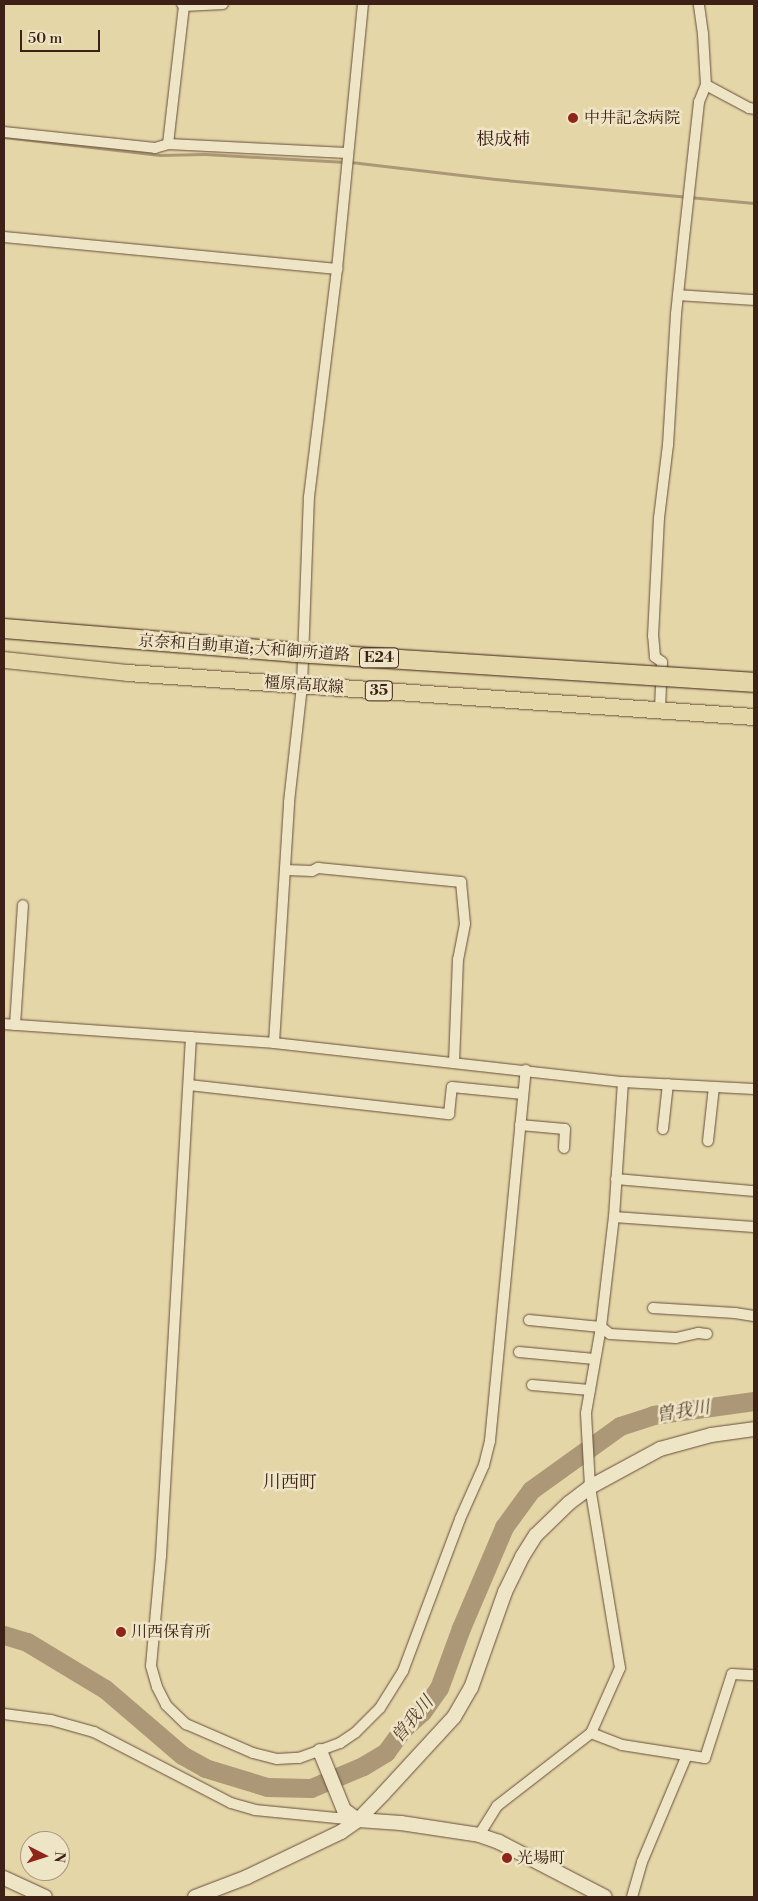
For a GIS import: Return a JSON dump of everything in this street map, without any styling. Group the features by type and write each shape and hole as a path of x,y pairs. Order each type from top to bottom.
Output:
{"highway":[{"name":"京奈和自動車道;大和御所道路","path":"4,628 293,652 754,682"}],"main road":[{"name":"橿原高取線","path":"4,660 128,673 754,717"}],"street":[{"path":"168,144 183,5 224,4"},
{"path":"274,1043 289,802 302,686 309,498 337,269 346,160 363,4"},
{"path":"660,710 662,662 655,657 652,636 659,518 668,445 678,295 699,102 706,85 699,4"},
{"path":"706,85 754,109"},
{"path":"4,132 155,148 168,144 346,160"},
{"path":"4,237 337,269"},
{"path":"678,295 754,300"},
{"path":"286,870 312,871 318,868 461,882 465,924 458,959 454,1063"},
{"path":"15,1025 23,904"},
{"path":"4,1024 274,1043 623,1082 754,1089"},
{"path":"191,1037 161,1556 151,1666 157,1687 166,1705 186,1724 261,1756 287,1759 321,1755 355,1733 389,1696 403,1671 460,1518 484,1464 490,1441 526,1070"},
{"path":"479,1835 497,1806 590,1733 620,1668 590,1482 586,1418 601,1327 614,1217 623,1082"},
{"path":"663,1129 668,1084"},
{"path":"188,1085 449,1114 452,1087 523,1094"},
{"path":"708,1141 714,1087"},
{"path":"520,1125 565,1129 564,1148"},
{"path":"616,1179 754,1191"},
{"path":"614,1217 754,1227"},
{"path":"653,1308 754,1316"},
{"path":"529,1320 601,1327 610,1334 676,1338 698,1333 707,1334"},
{"path":"519,1352 595,1359"},
{"path":"532,1385 590,1390"},
{"path":"195,1897 341,1832 358,1820 454,1717 471,1688 505,1592 522,1557 536,1535 590,1482 660,1449 711,1435 754,1429"},
{"path":"590,1733 622,1745 705,1758 732,1674 754,1675"},
{"path":"4,1714 51,1720 94,1732 231,1803 255,1810 401,1823 479,1835 499,1842 605,1897"},
{"path":"321,1755 344,1810 358,1820"},
{"path":"632,1897 642,1862 687,1755"},
{"path":"4,1878 45,1897"}],"waterway":[{"path":"4,137 160,155 205,154 359,163 495,179 754,203"},
{"name":"曽我川","path":"4,1635 27,1642 105,1689 182,1755 205,1768 267,1787 311,1788 363,1766 386,1752 403,1729 422,1712 439,1688 461,1628 504,1527 531,1490 620,1426 653,1415 754,1401"}],"place":[{"name":"中井記念病院","path":"573,118"},
{"name":"川西保育所","path":"121,1632"},
{"name":"光場町","path":"507,1858"}],"district":[{"name":"根成柿","path":"503,140"},
{"name":"川西町","path":"290,1483"}]}
